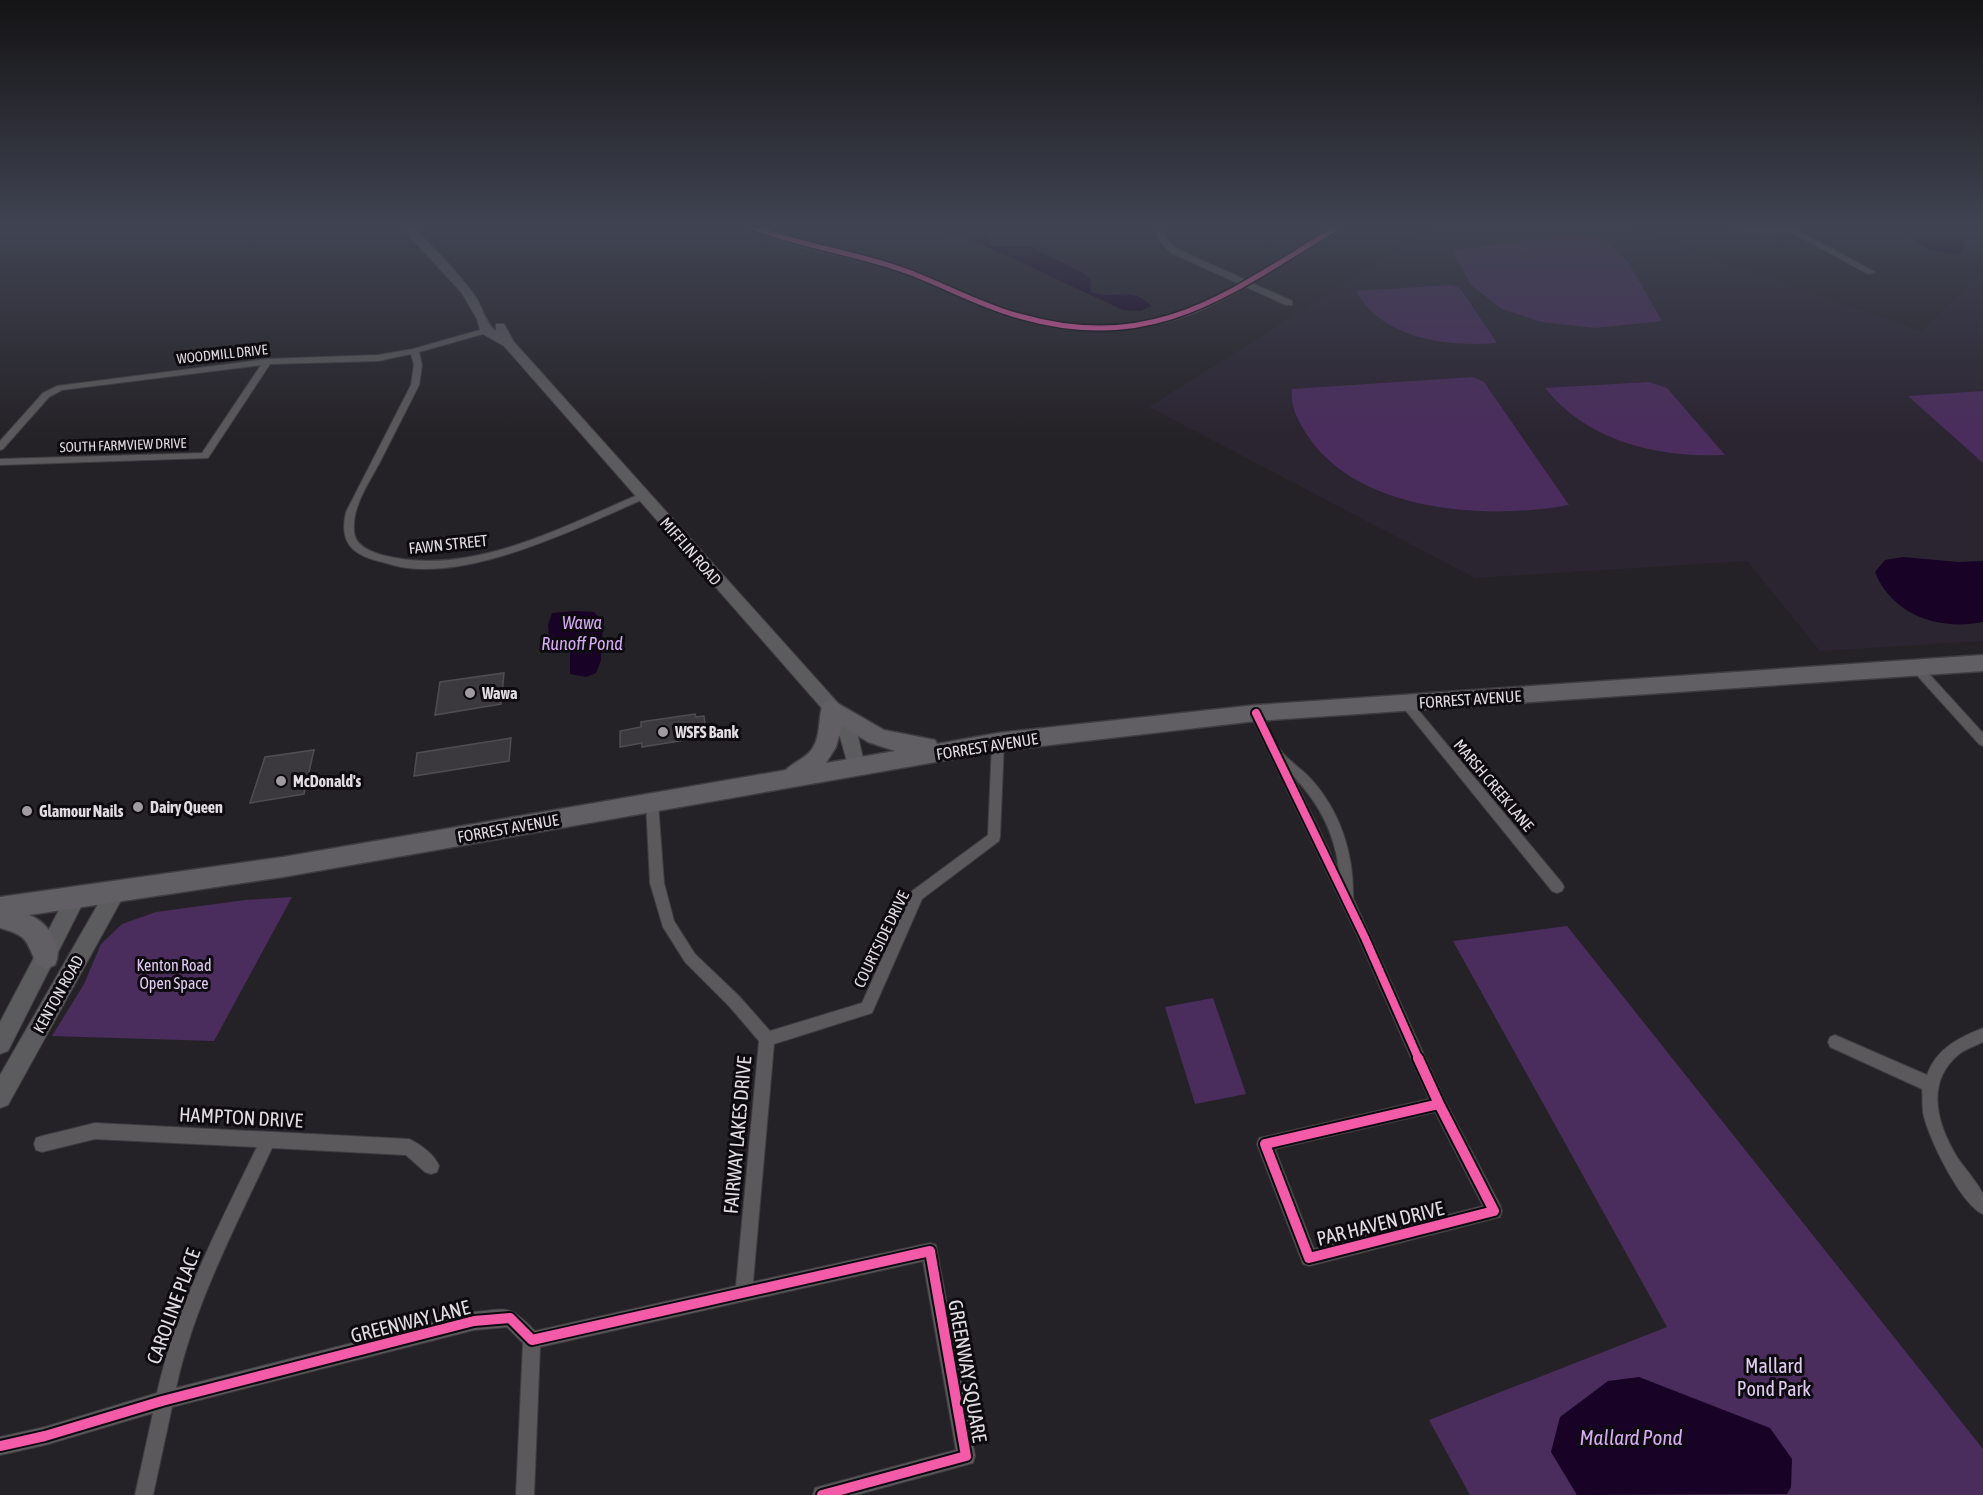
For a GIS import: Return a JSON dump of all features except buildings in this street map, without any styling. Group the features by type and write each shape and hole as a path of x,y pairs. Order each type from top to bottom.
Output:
{"highway":[{"name":"FORREST AVENUE","path":"0,908 283,867 998,742 1256,713 1983,663"},
{"path":"832,708 873,736 887,742 909,746 968,748"},
{"path":"778,781 807,768 824,751 831,731 832,708"},
{"path":"0,917 22,922 36,931 43,940 46,957"}],"main road":[{"name":"MIFFLIN ROAD","path":"470,297 489,326 508,343 832,708 849,736 856,767"},
{"name":"KENTON ROAD","path":"0,1097 116,891"},
{"name":"KENTON ROAD","path":"0,1044 76,897"}],"street":[{"path":"969,297 1018,316 1066,325 1114,326 1162,321 1200,307 1219,297"},
{"path":"1276,297 1290,303"},
{"name":"WOODMILL DRIVE","path":"0,447 46,395 60,388 267,362 362,360 414,351 471,334 489,326"},
{"name":"FAWN STREET","path":"414,351 418,365 415,385 354,503 349,518 347,530 352,542 363,552 382,560 422,565 481,558 533,542 643,496"},
{"name":"SOUTH FARMVIEW DRIVE","path":"0,462 205,456 267,362"},
{"path":"1917,668 1983,741"},
{"name":"MARSH CREEK LANE","path":"1406,703 1557,887"},
{"name":"PAR HAVEN DRIVE","path":"1256,713 1346,898 1439,1104 1494,1211 1309,1258 1265,1144 1439,1104"},
{"name":"COURTSIDE DRIVE","path":"767,1039 867,1008 917,895 993,837 998,742"},
{"name":"PAR HAVEN DRIVE","path":"1275,753 1310,784 1323,800 1340,834 1348,875 1346,898"},
{"name":"FAIRWAY LAKES DRIVE","path":"652,803 657,884 668,923 690,958 734,1001 767,1039 744,1293"},
{"path":"1983,1035 1948,1051 1936,1066 1929,1084 1932,1120 1942,1144 1968,1188 1983,1206"},
{"path":"1835,1042 1929,1084"},
{"name":"HAMPTON DRIVE","path":"42,1144 95,1131 410,1147 431,1166"},
{"name":"CAROLINE PLACE","path":"144,1495 162,1401 174,1357 207,1269 268,1140"},
{"name":"GREENWAY SQUARE","path":"744,1293 930,1251 966,1456 822,1495"},
{"path":"525,1495 532,1340 744,1293"},
{"name":"GREENWAY LANE","path":"0,1446 45,1437 162,1401 474,1320 510,1318 532,1340"}],"shaded area":[{"path":"1324,297 1823,297 1922,331 1957,297 1983,297 1983,641 1820,651 1747,561 1475,578 1149,407"}],"green space":[{"path":"1360,297 1466,297 1497,343 1458,343 1418,336 1399,330 1382,320 1367,307"},
{"path":"1486,297 1648,297 1662,321 1595,328 1541,322 1502,309"},
{"path":"1473,377 1484,382 1569,505 1501,511 1464,510 1426,505 1391,495 1358,481 1330,461 1307,435 1292,402 1292,389"},
{"path":"1649,382 1667,388 1725,455 1675,453 1626,443 1582,422 1562,407 1545,388"},
{"path":"1983,391 1983,463 1908,396"},
{"name":"Kenton Road Open Space","path":"292,897 214,1041 52,1036 84,984 101,944 122,924 156,912 245,900"},
{"name":"Mallard Pond Park","path":"1567,926 1983,1449 1983,1495 1470,1495 1429,1420 1667,1327 1453,941"},
{"path":"1213,998 1246,1094 1195,1104 1165,1007"}],"water":[{"path":"1095,297 1138,297 1151,306 1141,311 1123,310"},
{"path":"1903,557 1958,562 1983,561 1983,622 1950,624 1919,617 1905,609 1883,587 1875,572 1885,560"},
{"name":"Wawa Runoff Pond","path":"594,612 603,622 601,660 596,673 586,677 570,674 570,649 549,634 548,625 552,613"},
{"name":"Mallard Pond","path":"1639,1377 1770,1428 1792,1459 1791,1487 1787,1494 1577,1495 1551,1452 1560,1417 1608,1381"}],"cycle path":[{"path":"967,297 988,306 1038,321 1103,328 1126,327 1168,319 1188,313 1222,297"},
{"path":"1256,713 1365,938 1439,1104 1494,1211 1309,1258 1265,1144 1439,1104"},
{"path":"0,1446 45,1436 162,1401 474,1321 510,1318 532,1340 930,1251 966,1456 822,1495"}],"place":[{"name":"Wawa","path":"470,693"},
{"name":"WSFS Bank","path":"663,732"},
{"name":"McDonald's","path":"281,781"},
{"name":"Dairy Queen","path":"138,807"},
{"name":"Glamour Nails","path":"27,811"}]}
